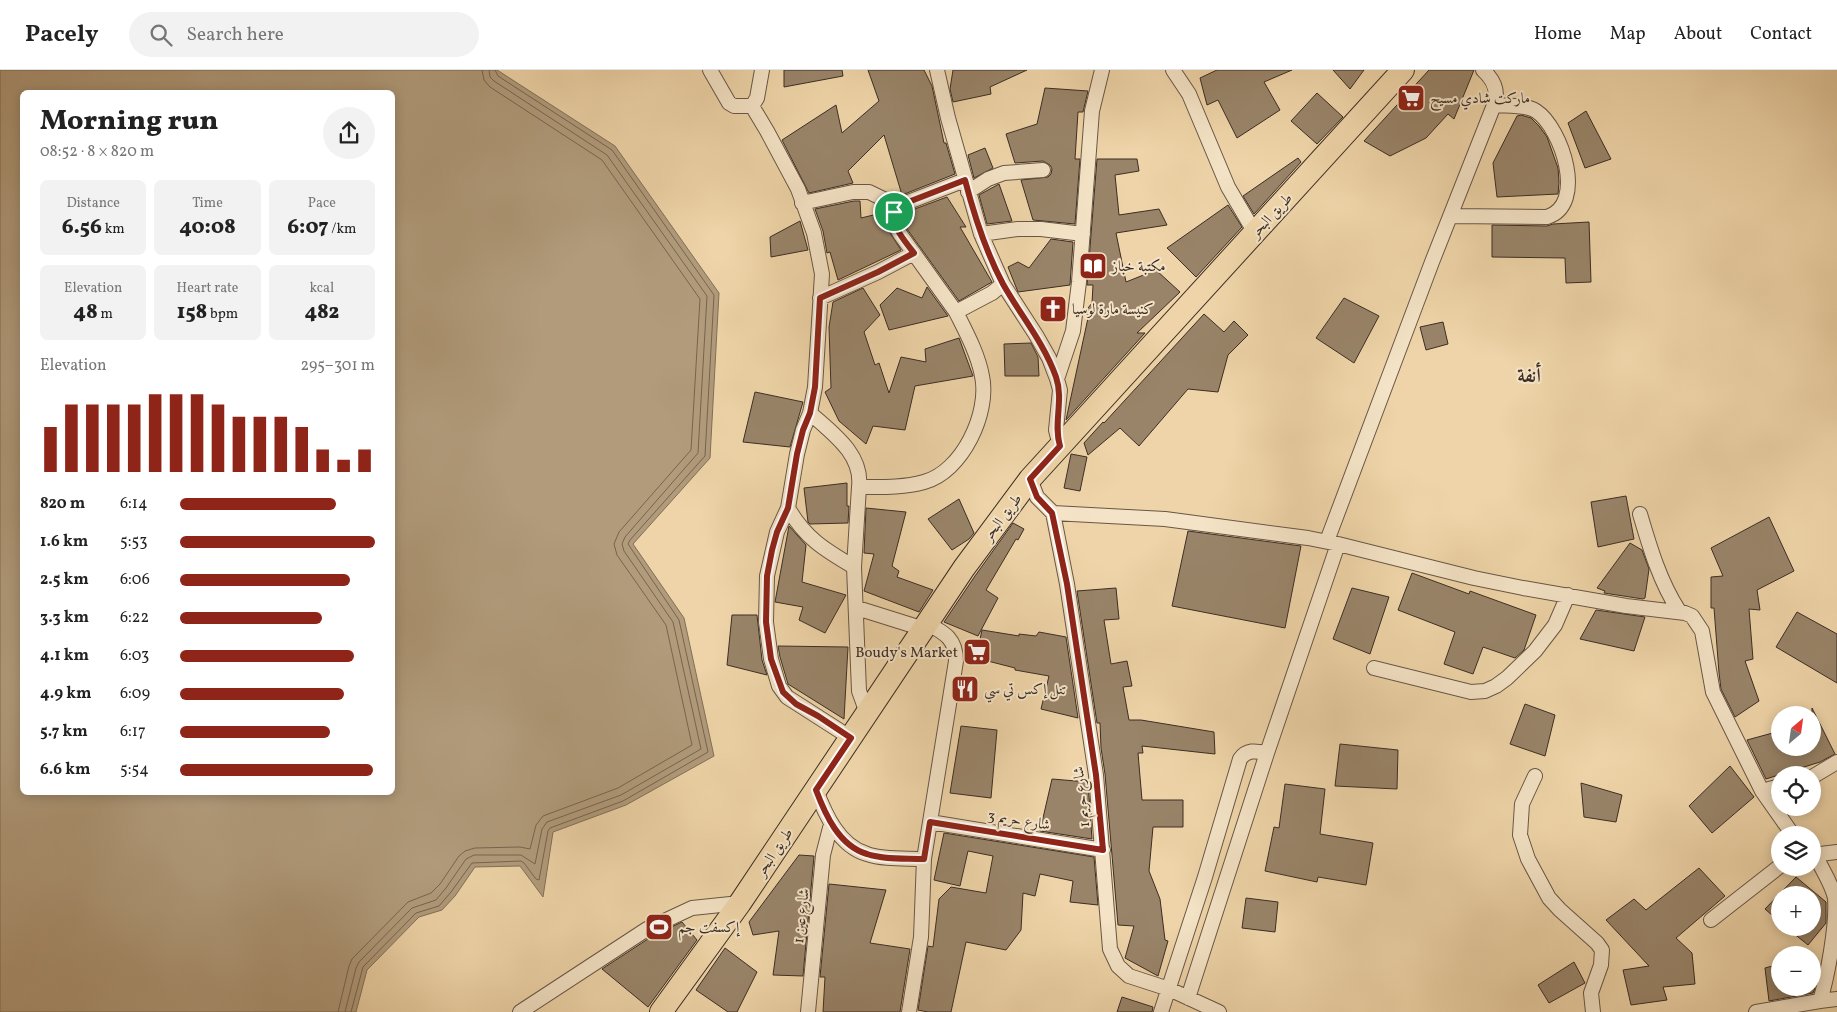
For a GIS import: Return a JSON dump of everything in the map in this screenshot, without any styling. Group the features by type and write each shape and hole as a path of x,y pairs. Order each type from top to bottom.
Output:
{"main road":[{"name":"طريق البحر","path":"662,1012 740,903 964,568 1030,479 1403,70"}],"street":[{"path":"710,70 729,103 734,106 752,106"},
{"path":"752,106 757,98 762,70"},
{"path":"937,70 948,118 982,234 1003,284 1036,335 1049,358 1057,379 1060,390 1056,430 1060,446"},
{"path":"1057,379 1073,331 1083,234 1092,112 1102,70"},
{"path":"1173,70 1189,94 1228,187 1255,233"},
{"path":"1188,998 1332,543 1451,216 1494,105 1496,89 1493,82 1482,70"},
{"path":"1451,216 1547,217 1557,212 1565,200 1568,173 1564,152 1551,126 1541,115 1529,108 1494,105"},
{"path":"752,106 798,189 814,233 821,264 817,375 810,413 801,438 788,508 777,532 767,576 766,622 771,659 780,686 787,697 851,738"},
{"path":"859,487 885,487 923,482 939,476 949,468 963,451 982,408 984,390 976,356 956,312 894,222 894,212 898,206 1004,173 1043,170"},
{"path":"802,203 853,192 869,192 898,206"},
{"path":"982,234 1018,229 1041,229 1083,234"},
{"path":"820,298 914,253"},
{"path":"956,312 992,293 1003,284"},
{"path":"810,413 851,453 860,472 854,566 860,692 867,713"},
{"path":"1030,479 1037,497 1052,513 1165,519 1332,543 1474,578 1626,606 1658,611 1679,611 1692,616 1702,631 1713,692 1762,791 1787,826"},
{"path":"788,508 803,531 812,540 854,566"},
{"name":"شارع حريم 1","path":"1052,513 1067,584 1093,757 1103,850 1110,949 1118,966 1129,976 1169,988 1219,1012"},
{"path":"1640,514 1649,547 1669,596 1679,611"},
{"path":"1374,668 1471,692 1485,691 1503,682 1535,651 1555,625 1568,595"},
{"path":"857,608 926,626 949,637 956,653 924,859 921,937 909,1012"},
{"path":"1161,1012 1205,877 1240,759 1248,752 1255,750 1267,752"},
{"path":"1821,772 1837,762"},
{"path":"1535,776 1522,804 1520,835 1535,873 1549,898 1602,950 1602,965 1590,993 1593,1012"},
{"path":"1762,791 1771,788"},
{"path":"816,790 831,824 852,847 866,854 880,857 924,859"},
{"name":"شارع حريم 3","path":"930,822 1103,850"},
{"name":"شارع عين 1","path":"808,1012 823,855 831,824"},
{"path":"1821,855 1837,852"},
{"path":"1820,1001 1832,955 1836,905 1833,890 1821,869"},
{"path":"1711,920 1771,873"},
{"path":"520,1012 647,928 669,917 692,908 740,903"},
{"path":"1756,1012 1837,999"}],"water":[{"path":"0,70 497,70 615,146 719,293 710,458 633,544 684,618 714,756 626,805 553,832 543,897 520,866 475,867 455,896 442,910 419,917 367,970 356,1012 0,1012"}],"building":[{"path":"784,70 842,70 843,76 784,87"},
{"path":"868,70 924,70 932,86 944,143 946,143 955,174 902,195 884,135 848,171 853,183 809,193 782,140 836,105 842,133 879,101"},
{"path":"953,70 1027,70 990,87 991,94 953,102 950,89"},
{"path":"1217,70 1292,70 1264,82 1280,110 1237,138 1218,100 1207,105 1200,78"},
{"path":"1333,70 1364,70 1350,89"},
{"path":"1429,70 1474,70 1454,119 1448,114 1426,138 1390,156 1364,141"},
{"path":"1045,88 1088,91 1083,112 1078,112 1075,159 1080,159 1075,224 1033,220 1021,180 1048,177 1052,169 1050,165 1043,161 1015,163 1006,134 1037,124"},
{"path":"1317,93 1343,117 1317,144 1291,121"},
{"path":"1586,111 1611,159 1585,168 1568,123"},
{"path":"1521,115 1531,118 1547,137 1558,168 1558,194 1497,197 1493,163 1517,116"},
{"path":"985,148 993,168 974,178 968,155"},
{"path":"1298,158 1301,162 1254,214 1243,196"},
{"path":"1097,159 1137,159 1139,171 1115,175 1119,215 1159,209 1167,225 1116,233 1126,282 1156,270 1180,292 1137,333 1145,333 1066,420 1088,318 1084,313 1092,303 1093,285 1087,285"},
{"path":"999,184 1012,221 987,224 979,195"},
{"path":"947,197 966,227 960,227 992,282 959,301 907,229 903,218 904,213"},
{"path":"860,201 861,218 886,212 885,220 888,230 901,250 838,280 830,252 827,253 823,231 815,209"},
{"path":"1228,205 1242,227 1196,277 1167,248"},
{"path":"800,221 808,250 771,257 770,237"},
{"path":"1589,222 1591,282 1566,283 1565,258 1492,257 1492,225 1547,226"},
{"path":"1051,239 1073,242 1070,285 1018,292 1008,267 1018,262 1029,268"},
{"path":"927,287 948,316 889,330 880,305 897,288 922,298"},
{"path":"863,288 880,315 864,332 875,365 879,363 889,393 901,357 926,362 925,349 959,338 973,376 915,386 905,430 873,426 866,444 839,421 825,392 831,388 829,327 833,302"},
{"path":"1344,298 1379,316 1354,363 1316,338"},
{"path":"1204,314 1224,332 1234,321 1248,335 1228,355 1218,392 1188,389 1139,446 1120,428 1088,455 1084,443"},
{"path":"1443,322 1448,344 1426,350 1420,327"},
{"path":"1031,343 1038,357 1039,376 1005,376 1004,344"},
{"path":"755,392 803,402 790,447 743,442"},
{"path":"1071,454 1087,457 1080,491 1064,488"},
{"path":"847,483 848,523 810,524 808,522 804,488"},
{"path":"1626,496 1634,539 1598,547 1591,502"},
{"path":"959,499 974,533 969,539 952,550 928,519"},
{"path":"866,508 906,512 892,566 899,571 897,577 933,590 919,612 864,591 874,554 864,553"},
{"path":"1769,517 1794,571 1757,590 1760,610 1749,609 1753,659 1745,661 1759,701 1735,717 1721,689 1714,608 1711,608 1711,577 1723,576 1711,548"},
{"path":"1013,523 1024,529 1018,540 1016,539 986,590 998,598 978,636 944,622 975,576"},
{"path":"789,526 806,545 802,582 846,595 825,633 799,620 803,607 775,602"},
{"path":"1188,531 1301,546 1285,628 1172,606"},
{"path":"1630,543 1642,550 1649,569 1645,598 1643,599 1604,593 1605,591 1597,588"},
{"path":"1412,573 1469,594 1470,591 1536,615 1524,650 1515,658 1483,647 1473,674 1444,664 1455,632 1398,610"},
{"path":"1116,588 1119,619 1104,620 1111,664 1127,661 1132,686 1123,687 1129,720 1141,720 1214,732 1215,754 1142,746 1143,753 1138,753 1142,800 1183,800 1183,827 1153,827 1149,871 1160,899 1165,940 1168,941 1158,976 1125,958 1134,926 1118,925 1100,723 1097,723 1077,591"},
{"path":"1352,588 1389,597 1370,654 1333,639"},
{"path":"1596,610 1645,617 1634,651 1580,639"},
{"path":"1797,612 1837,634 1837,683 1776,647"},
{"path":"732,615 757,615 762,660 767,675 727,665"},
{"path":"982,630 1019,636 1019,634 1036,636 1039,632 1066,637 1078,718 1041,709 1049,676 1015,670 1015,668 976,658"},
{"path":"778,646 848,647 844,719 788,684"},
{"path":"1525,704 1555,715 1545,756 1510,744"},
{"path":"961,726 997,730 991,798 950,793"},
{"path":"1821,726 1835,754 1807,766 1771,766 1771,777 1766,779 1747,740 1771,733 1771,756 1821,756"},
{"path":"1340,744 1398,750 1397,789 1335,786"},
{"path":"1730,766 1754,797 1712,833 1689,806"},
{"path":"1052,779 1088,782 1092,839 1040,831"},
{"path":"1581,783 1622,795 1616,822 1584,817"},
{"path":"1285,784 1325,789 1320,834 1373,843 1366,885 1318,877 1317,882 1265,871 1274,827 1279,828"},
{"path":"944,833 1094,857 1098,905 1070,902 1073,881 1040,874 1035,896 1023,893 1021,930 1006,950 966,942 951,1012 928,1012 918,1010 928,946 933,947 939,899 951,887 986,893 993,856 968,851 960,886 934,880"},
{"path":"799,855 814,856 803,976 773,975 779,931 753,935 749,922"},
{"path":"1699,868 1725,896 1676,938 1692,953 1695,984 1663,987 1667,1000 1631,1005 1623,970 1649,966 1606,920 1634,899 1646,910"},
{"path":"1796,877 1807,886 1787,886"},
{"path":"829,884 886,890 870,943 910,949 900,1012 823,1012 825,977 820,977"},
{"path":"1246,898 1278,902 1275,932 1242,928"},
{"path":"1821,898 1826,902 1826,923 1821,929"},
{"path":"1771,903 1771,914 1765,909"},
{"path":"682,922 697,940 648,1007 602,969 651,937"},
{"path":"1797,936 1815,936 1808,945"},
{"path":"725,948 757,972 737,1012 728,1012 696,990"},
{"path":"1574,962 1585,983 1549,1003 1538,985"},
{"path":"1771,966 1771,996 1796,996 1769,1001 1765,968"},
{"path":"1122,997 1153,1007 1152,1012 1117,1012"}],"place":[{"name":"ماركت شادي مسيح","path":"1411,98"},
{"name":"مكتبة خباز","path":"1093,266"},
{"name":"كنيسة مارة لوسيا","path":"1053,309"},
{"name":"Boudy's Market","path":"977,652"},
{"name":"تنل إكس تي سي","path":"965,689"},
{"name":"إكسفت جم","path":"659,927"}],"district":[{"name":"أنفة","path":"1529,375"}],"route":[{"path":"965,180 982,234 1003,284 1036,335 1049,358 1057,379 1060,390 1056,430 1060,446 1030,479 1037,497 1052,513 1067,584 1096,775 1103,850 930,822 924,859 880,857 859,851 852,847 831,824 816,790 851,738 787,697 775,673 768,642 766,622 767,576 777,532 788,508 797,454 803,430 810,413 815,387 818,366 817,338 820,298 878,272 914,253 894,222 894,212 898,206 965,180"}]}
